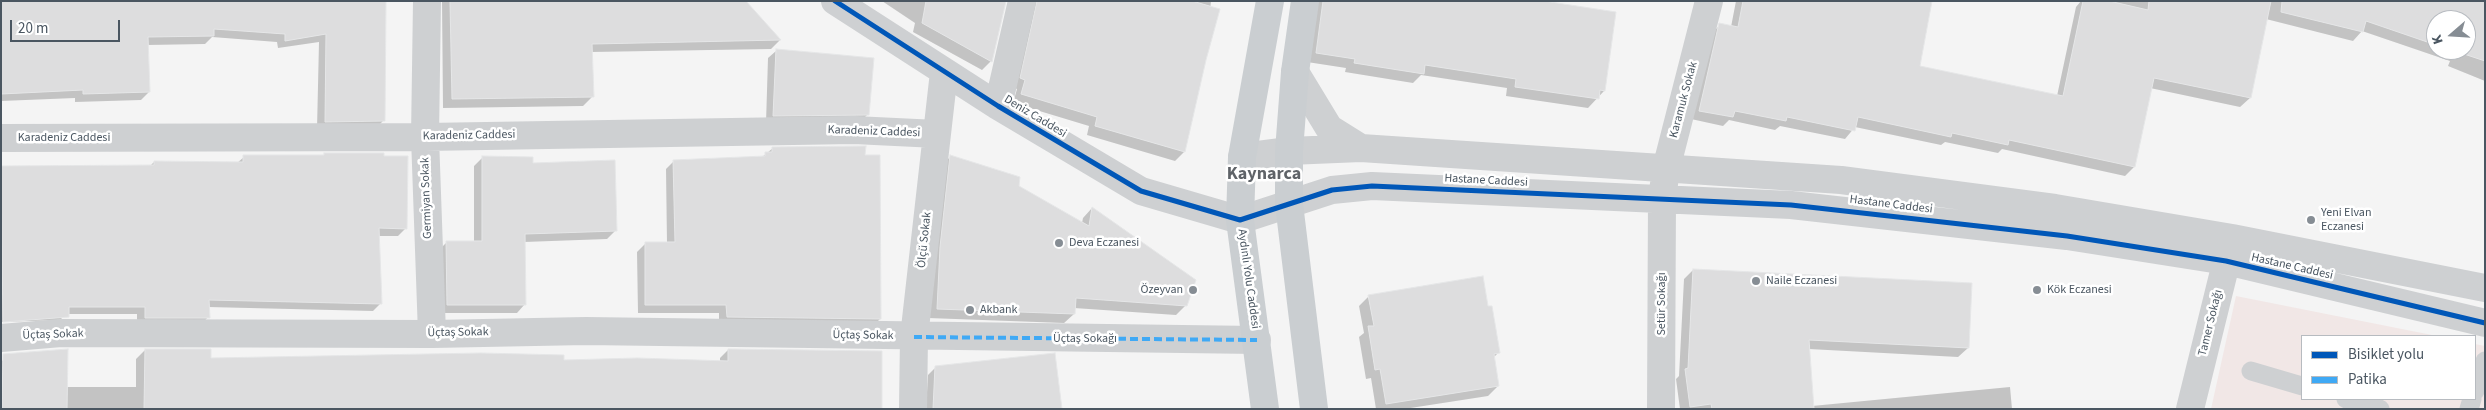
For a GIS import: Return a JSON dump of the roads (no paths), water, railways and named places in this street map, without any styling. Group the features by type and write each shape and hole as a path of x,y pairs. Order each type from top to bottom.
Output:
{"main road":[{"name":"Aydınlı Yolu Caddesi","path":"1264,409 1240,220 1242,157 1270,1"},
{"path":"1304,1 1295,72 1289,151 1289,204 1314,409"}],"street":[{"name":"Germiyan Sokak","path":"427,1 426,137 432,334"},
{"path":"998,106 1022,1"},
{"name":"Karamuk Sokak","path":"1662,199 1666,169 1710,1"},
{"name":"Deniz Caddesi","path":"837,2 998,106 1141,191 1240,220"},
{"name":"Ölçü Sokak","path":"913,409 914,337 944,72"},
{"path":"1295,72 1329,128 1361,148"},
{"name":"Karadeniz Caddesi","path":"1,138 426,137 854,130 937,134"},
{"name":"Hastane Caddesi","path":"1242,157 1289,151 1361,148 1842,180 2055,208 2229,250 2485,323"},
{"name":"Hastane Caddesi","path":"1240,220 1332,190 1372,186 1830,208 2067,236 2229,250 2485,288"},
{"name":"Setür Sokağı","path":"1661,409 1662,199"},
{"name":"Tamer Sokağı","path":"2190,409 2229,250"},
{"name":"Üçtaş Sokak","path":"1,338 61,333 432,334 586,331 914,337"},
{"name":"Üçtaş Sokağı","path":"914,337 1256,340"}],"lane":[{"path":"2476,388 2485,361"},
{"path":"2250,371 2301,386"},
{"path":"2349,400 2380,409"}],"place":[{"name":"Yeni Elvan Eczanesi","path":"2311,220"},
{"name":"Deva Eczanesi","path":"1059,243"},
{"name":"Naile Eczanesi","path":"1756,281"},
{"name":"Özeyvan","path":"1193,290"},
{"name":"Kök Eczanesi","path":"2037,290"},
{"name":"Akbank","path":"970,310"}],"district":[{"name":"Kaynarca","path":"1264,175"}]}
